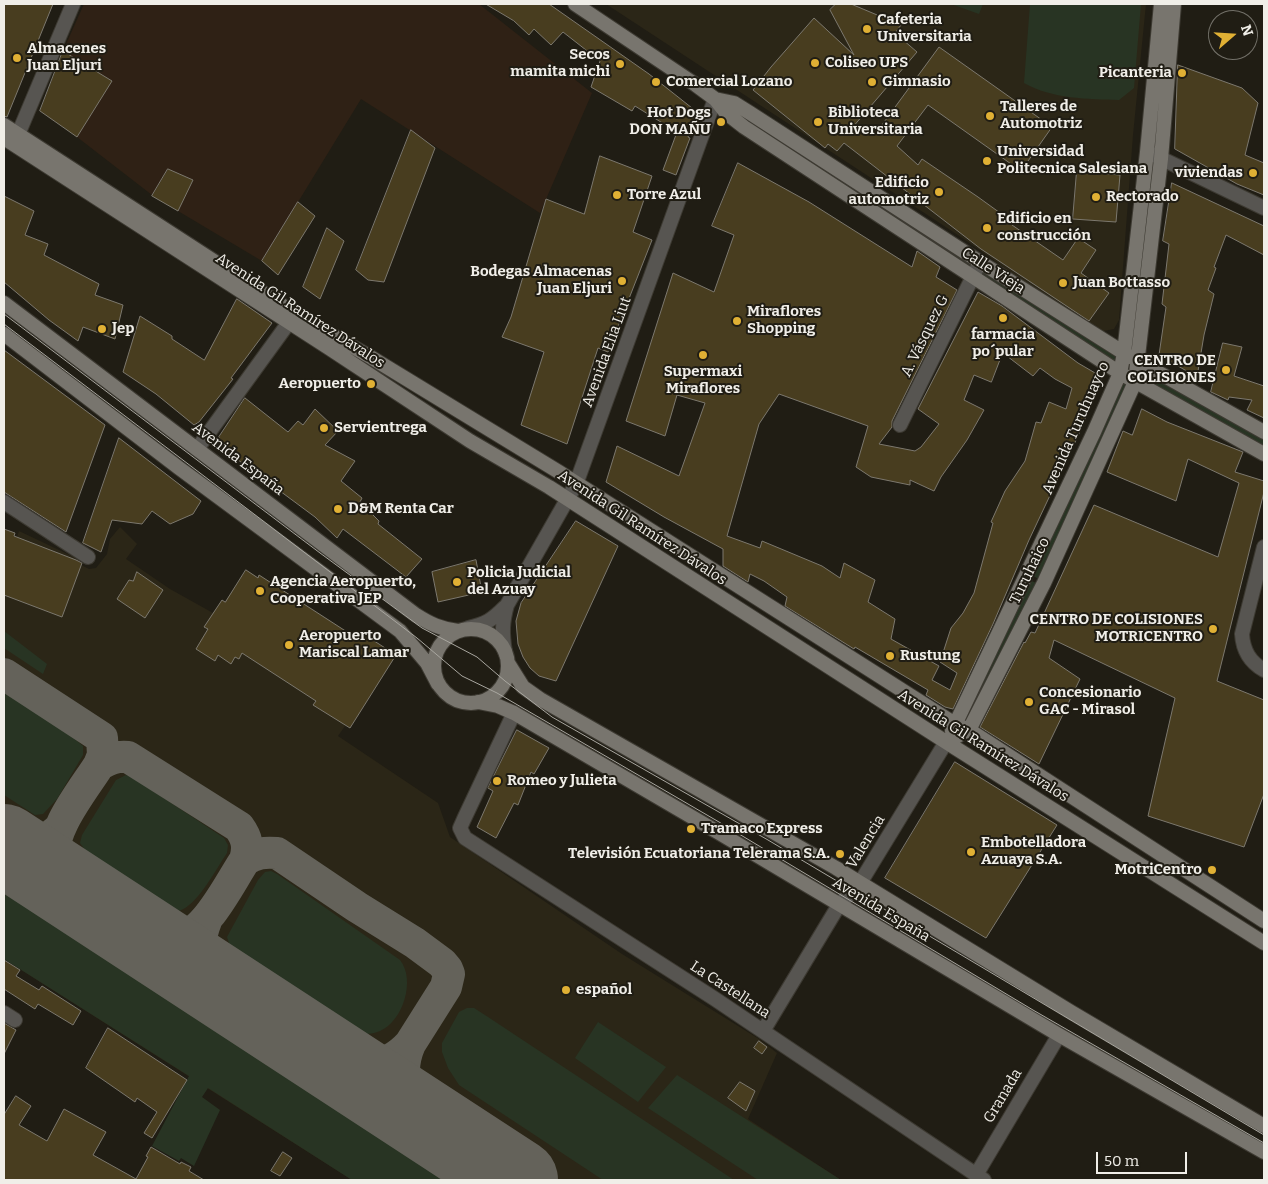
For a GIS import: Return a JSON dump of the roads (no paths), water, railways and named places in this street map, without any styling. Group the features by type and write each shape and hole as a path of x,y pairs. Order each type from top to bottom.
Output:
{"main road":[{"name":"Calle Vieja","path":"575,4 715,99 726,113 744,127 972,277 1120,373 1264,454"},
{"name":"Avenida Turuhuayco","path":"955,724 1094,432 1120,373 1124,353 1147,152 1161,4"},
{"path":"1135,382 1139,361 1161,158 1174,4"},
{"name":"Calle Vieja","path":"715,99 734,103 1124,353 1264,432"},
{"name":"Avenida Gil Ramírez Dávalos","path":"4,125 12,139 292,318 470,441 568,500 1264,943"},
{"name":"Avenida España","path":"4,303 416,615 431,624 445,629 463,629"},
{"name":"Avenida Gil Ramírez Dávalos","path":"292,318 372,358 576,484 955,724 969,730 1264,921"},
{"path":"4,334 179,468 400,631 426,663 438,684 445,693 455,700 466,703 478,702 488,699 497,693 505,681 506,657 499,642 491,634 480,630 463,629 444,640 434,653 434,674 438,684"},
{"name":"Turuhaico","path":"969,730 1044,583 1135,382"},
{"path":"1026,575 1044,583"},
{"name":"Avenida España","path":"506,657 523,687 540,699 736,809 1071,1012 1264,1126"},
{"name":"Avenida España","path":"478,702 498,706 514,713 1059,1035 1264,1152"},
{"path":"946,742 955,724"},
{"path":"946,742 969,730"}],"street":[{"path":"12,139 73,4"},
{"name":"Avenida Elia Liut","path":"506,657 502,621 507,605 576,484 715,99"},
{"path":"1147,152 1264,208"},
{"path":"856,200 863,185"},
{"path":"920,243 928,228"},
{"name":"A. Vásquez G","path":"900,425 980,262"},
{"path":"197,449 292,318"},
{"path":"4,502 88,557"},
{"path":"1264,547 1242,634 1243,646 1248,657 1256,666 1264,670"},
{"name":"Avenida Elia Liut","path":"463,629 483,625 493,619 507,605"},
{"name":"La Castellana","path":"514,713 460,828 465,838 763,1031 980,1178"},
{"name":"Valencia","path":"763,1031 840,905 860,883 946,742"},
{"name":"Granada","path":"980,1178 1059,1035"}],"tram line":[{"path":"4,314 320,553 422,628 477,657 552,717 768,840 1264,1135"},
{"path":"4,324 417,638 462,676 497,693 719,822 1033,1010 1264,1143"}],"place":[{"name":"Cafeteria Universitaria","path":"867,29"},
{"name":"Almacenes Juan Eljuri","path":"17,58"},
{"name":"Coliseo UPS","path":"815,63"},
{"name":"Secos mamita michi","path":"620,64"},
{"name":"Picanteria","path":"1182,73"},
{"name":"Comercial Lozano","path":"656,82"},
{"name":"Gimnasio","path":"872,82"},
{"name":"Talleres de Automotriz","path":"990,116"},
{"name":"Hot Dogs DON MAÑU","path":"721,122"},
{"name":"Biblioteca Universitaria","path":"818,122"},
{"name":"Universidad Politecnica Salesiana","path":"987,161"},
{"name":"viviendas","path":"1253,173"},
{"name":"Edificio automotriz","path":"939,192"},
{"name":"Torre Azul","path":"617,195"},
{"name":"Rectorado","path":"1096,197"},
{"name":"Edificio en construcción","path":"987,228"},
{"name":"Bodegas Almacenas Juan Eljuri","path":"622,281"},
{"name":"Juan Bottasso","path":"1063,283"},
{"name":"farmacia po´pular","path":"1003,318"},
{"name":"Miraflores Shopping","path":"737,321"},
{"name":"Jep","path":"102,329"},
{"name":"Supermaxi Miraflores","path":"703,355"},
{"name":"CENTRO DE COLISIONES","path":"1226,370"},
{"name":"Aeropuerto","path":"371,384"},
{"name":"Servientrega","path":"324,428"},
{"name":"D&M Renta Car","path":"338,509"},
{"name":"Policia Judicial del Azuay","path":"457,582"},
{"name":"Agencia Aeropuerto, Cooperativa JEP","path":"260,591"},
{"name":"CENTRO DE COLISIONES MOTRICENTRO","path":"1213,629"},
{"name":"Aeropuerto Mariscal Lamar","path":"289,645"},
{"name":"Rustung","path":"890,656"},
{"name":"Concesionario GAC - Mirasol","path":"1029,702"},
{"name":"Romeo y Julieta","path":"497,781"},
{"name":"Tramaco Express","path":"691,829"},
{"name":"Embotelladora Azuaya S.A.","path":"971,852"},
{"name":"Televisión Ecuatoriana Telerama S.A.","path":"840,854"},
{"name":"MotriCentro","path":"1212,870"},
{"name":"español","path":"566,990"}]}
